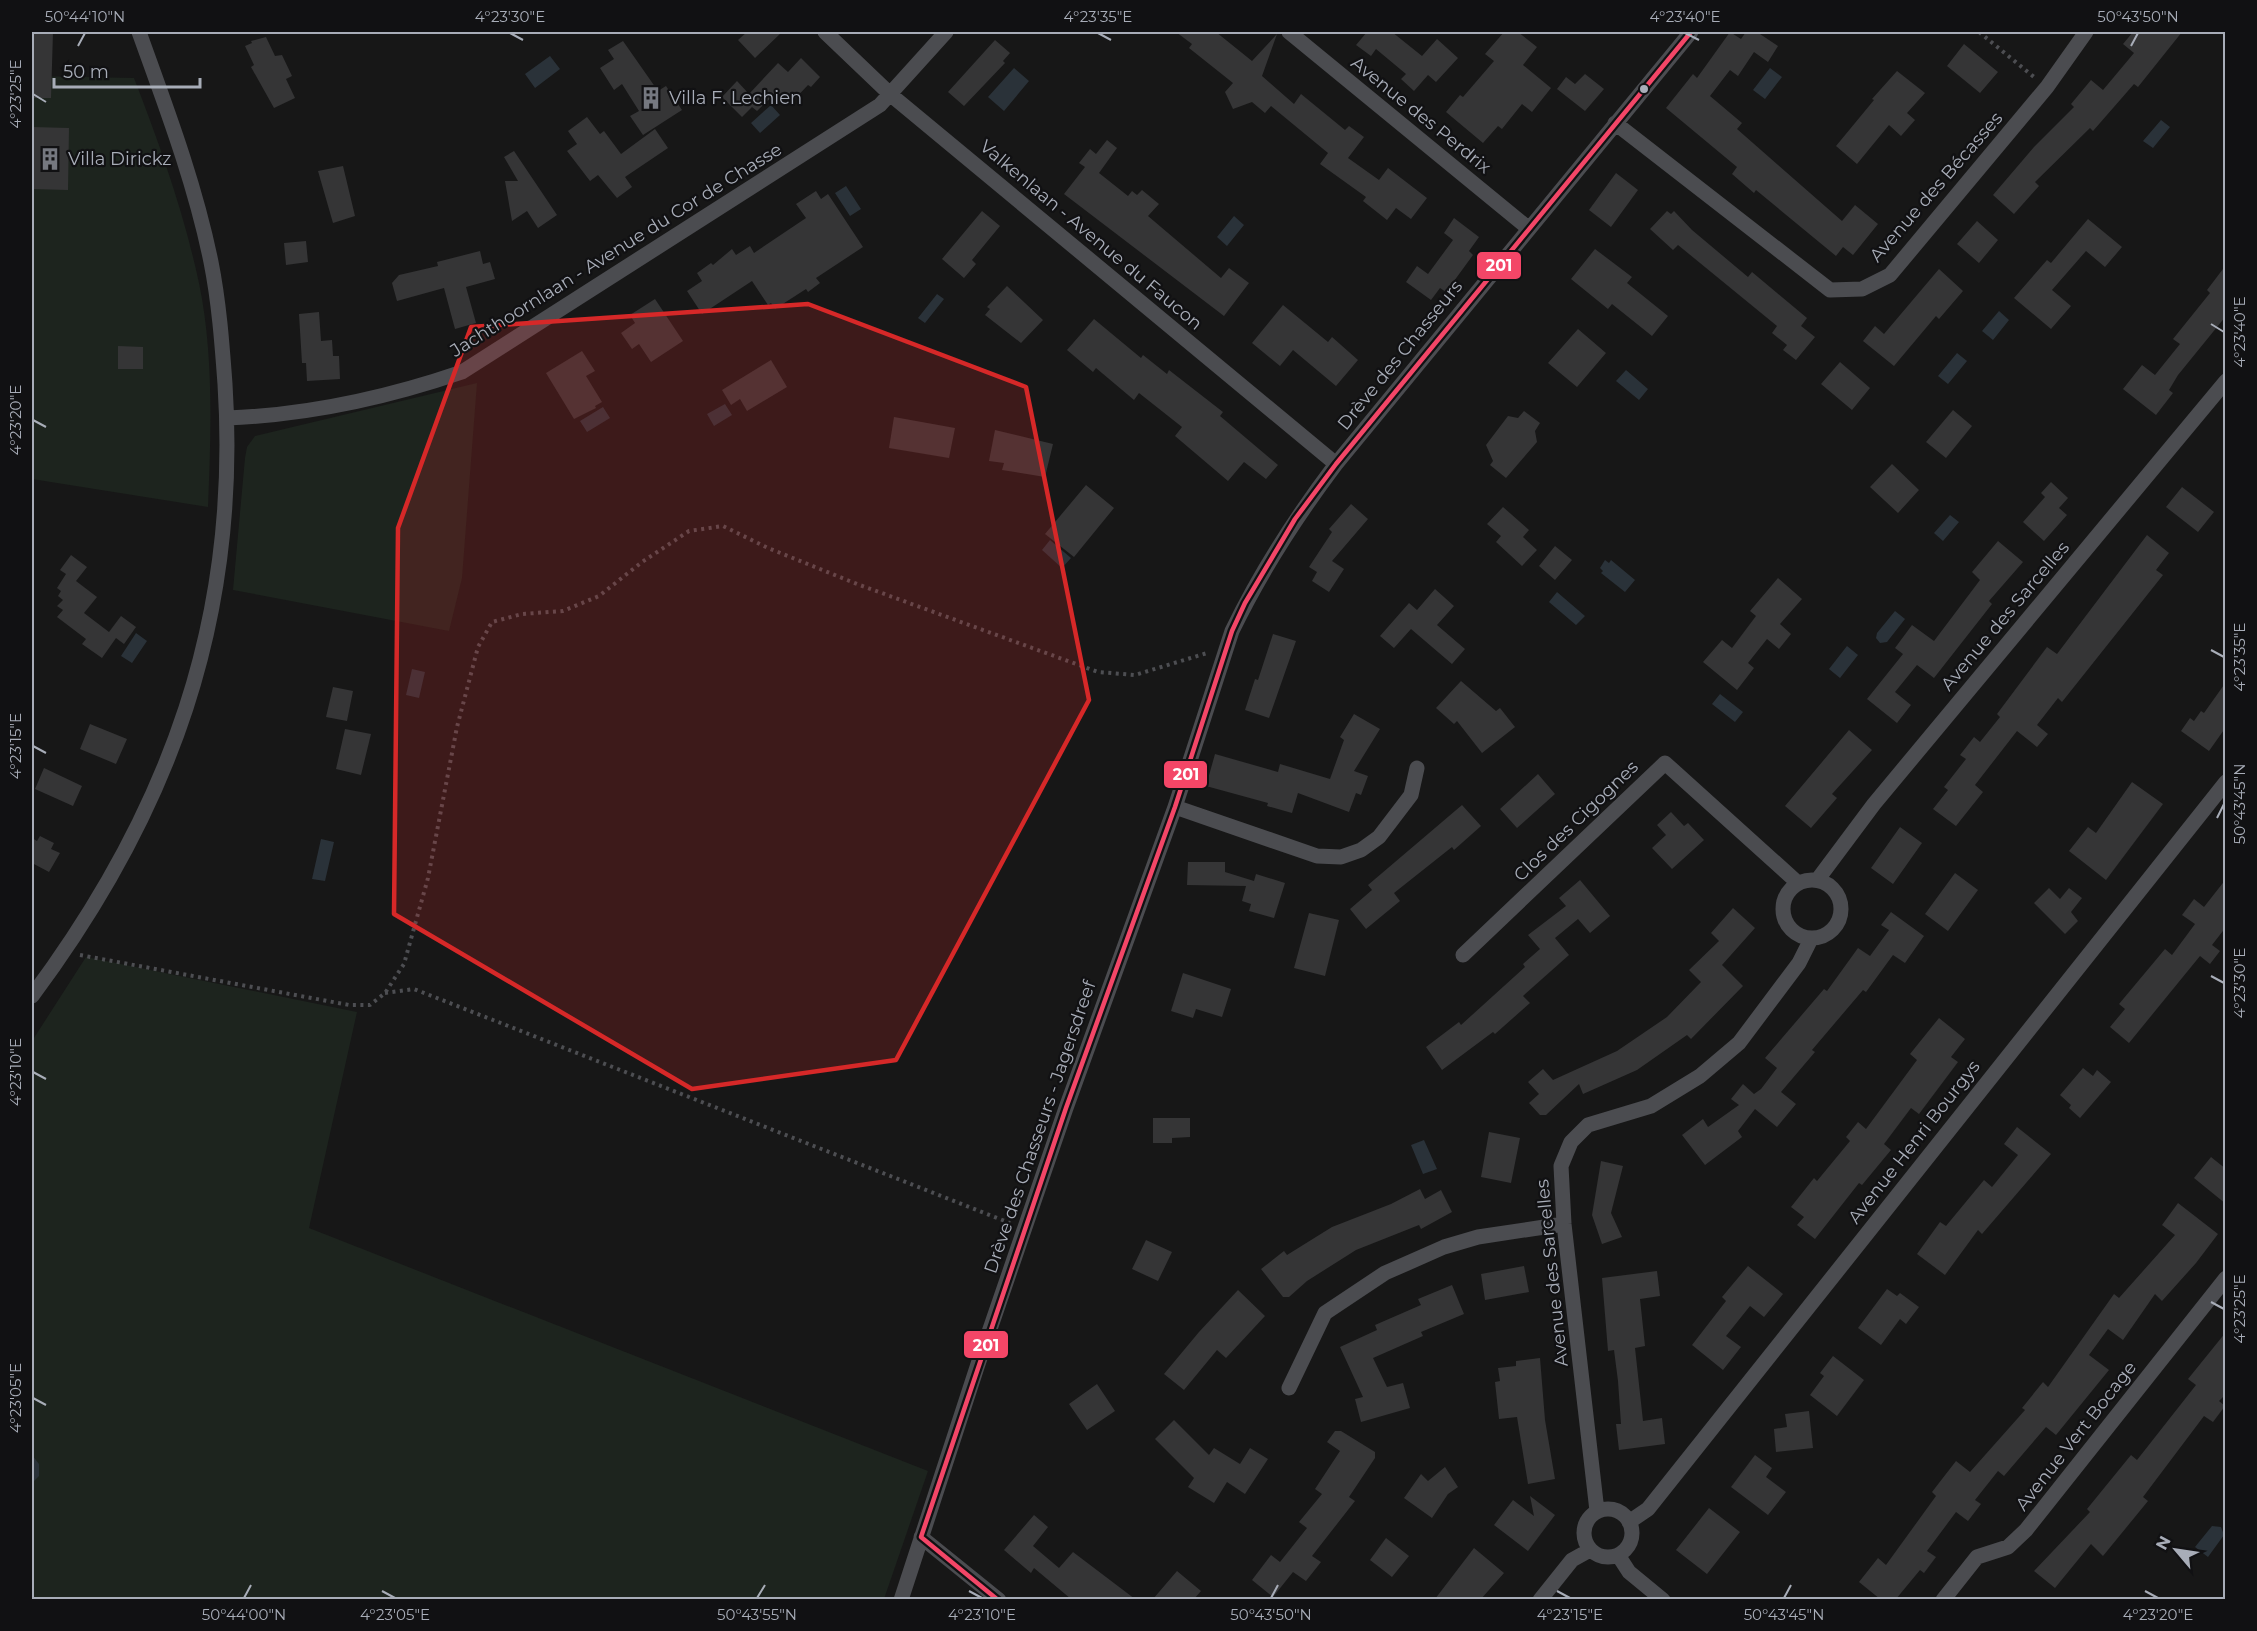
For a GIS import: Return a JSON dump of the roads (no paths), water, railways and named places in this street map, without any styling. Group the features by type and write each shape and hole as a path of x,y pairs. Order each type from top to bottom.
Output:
{"street":[{"path":"32,996 64,952 139,826 168,763 196,681 215,601 225,529 227,418 221,323 211,262 200,214 139,32"},
{"name":"Valkenlaan - Avenue du Faucon","path":"825,32 891,95 1336,464"},
{"name":"Jachthoornlaan - Avenue du Cor de Chasse","path":"227,418 296,413 358,403 409,390 462,372 854,123 891,95 945,32"},
{"name":"Avenue des Perdrix","path":"1289,32 1528,228"},
{"name":"Drève des Chasseurs","path":"1219,668 1245,603 1280,542 1336,464 1691,32"},
{"name":"Avenue des Bécasses","path":"1615,123 1830,290 1862,289 1890,274 2046,87 2086,32"},
{"name":"Avenue des Sarcelles","path":"1818,879 1874,804 2226,381"},
{"name":"Drève des Chasseurs - Jagersdreef","path":"902,1599 1024,1228 1175,807 1219,668"},
{"name":"Clos des Cigognes","path":"1463,955 1665,763 1798,883"},
{"path":"1175,807 1317,856 1341,857 1361,850 1379,837 1411,795 1417,768"},
{"name":"Avenue Henri Bourgys","path":"1629,1522 1648,1509 2226,782"},
{"path":"1818,879 1836,891 1842,906 1838,923 1824,936 1810,939 1793,932 1782,910 1786,894 1798,883 1818,879"},
{"name":"Avenue des Sarcelles","path":"1597,1511 1564,1224 1561,1166 1571,1142 1588,1125 1651,1106 1708,1070 1739,1043 1799,963 1810,939"},
{"path":"1289,1388 1326,1313 1385,1273 1444,1247 1478,1237 1564,1224"},
{"name":"Avenue Vert Bocage","path":"1943,1599 1977,1557 2008,1547 2026,1530 2226,1278"},
{"path":"1609,1508 1621,1512 1629,1522 1632,1534 1628,1546 1618,1555 1599,1556 1590,1550 1584,1540 1584,1529 1588,1518 1597,1511 1609,1508"},
{"path":"921,1537 999,1599"},
{"path":"1540,1599 1572,1560 1590,1550"},
{"path":"1618,1555 1629,1572 1664,1599"}],"place":[{"name":"Villa F. Lechien","path":"651,98"},
{"name":"Villa Dirickz","path":"50,159"}]}
